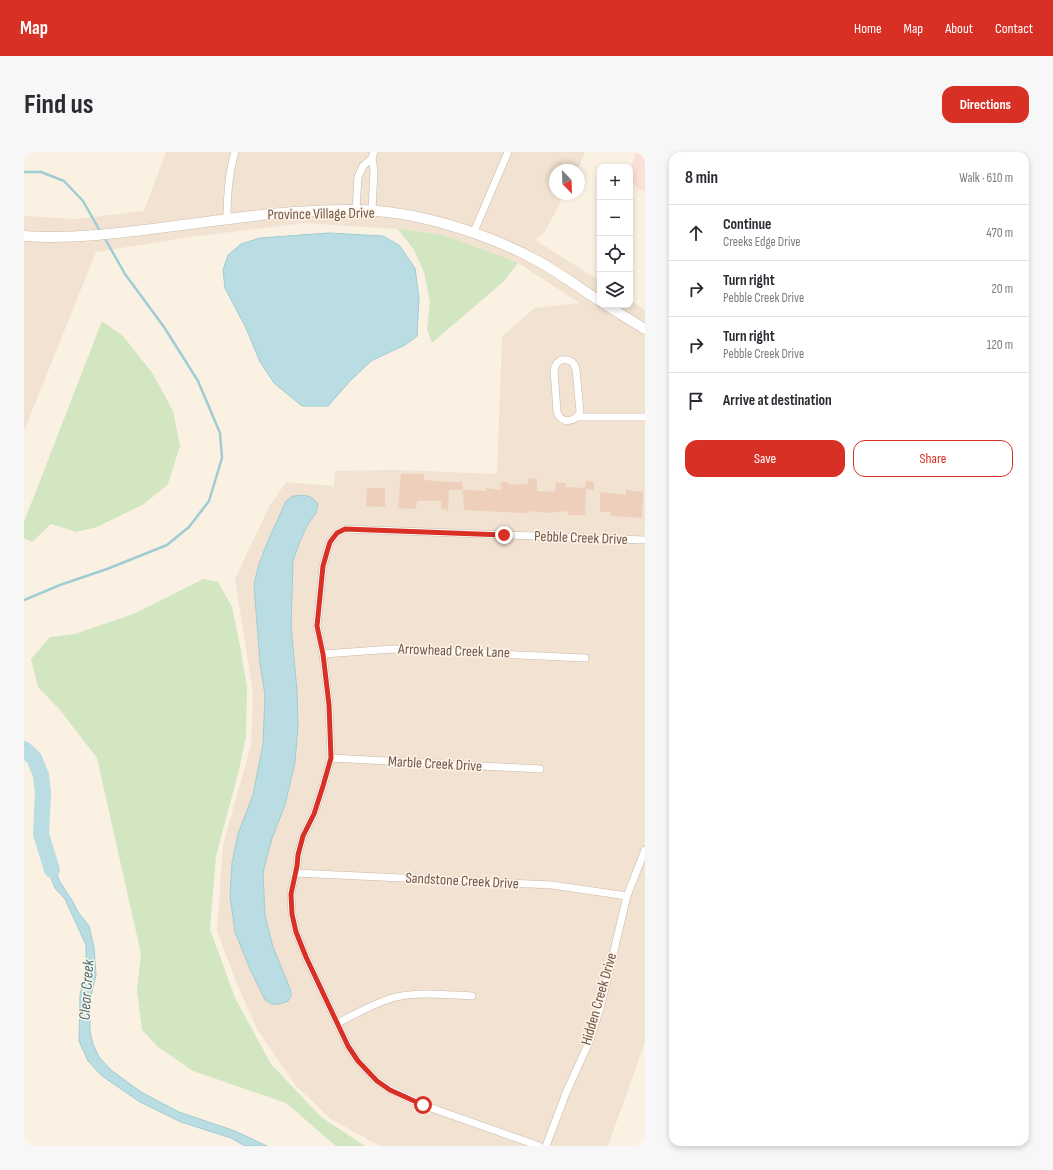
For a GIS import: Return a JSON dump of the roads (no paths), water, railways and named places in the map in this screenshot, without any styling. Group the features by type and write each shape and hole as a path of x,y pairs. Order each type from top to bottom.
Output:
{"street":[{"path":"227,219 227,191 230,169 235,152"},
{"path":"473,234 508,152"},
{"path":"356,210 358,177 363,166 373,155"},
{"path":"372,211 374,170 373,155"},
{"name":"Province Village Drive","path":"24,236 43,238 85,236 227,219 315,211 372,211 440,222 495,241 553,270 597,299"},
{"path":"611,308 645,329"},
{"path":"578,417 580,412 576,369 571,360 561,360 557,363 554,369 557,412 559,417 563,420 568,421 578,417 645,418"},
{"name":"Pebble Creek Drive","path":"323,654 317,626 323,566 330,542 337,533 345,529 645,540"},
{"name":"Arrowhead Creek Lane","path":"323,654 393,648 585,658"},
{"path":"323,654 329,705 331,758 314,814 303,836 291,894 292,914 296,932 306,957 348,1046 358,1061 377,1081 390,1090 423,1105 539,1146"},
{"name":"Marble Creek Drive","path":"331,758 540,769"},
{"name":"Hidden Creek Drive","path":"546,1146 592,1033 601,1004 627,896 645,850"},
{"name":"Sandstone Creek Drive","path":"295,873 552,885 627,896"},
{"path":"338,1022 392,998 411,995 472,996"}],"water":[{"path":"329,233 383,236 399,245 415,268 419,298 417,336 405,345 371,361 350,381 328,406 302,406 274,383 260,362 246,328 225,288 223,270 228,255 241,244 260,238"},
{"path":"293,496 307,496 313,498 318,504 316,513 307,526 293,561 291,626 297,691 298,727 295,762 285,805 272,838 263,872 265,916 273,947 291,991 291,996 288,1001 280,1004 272,1004 265,1000 250,969 235,932 230,896 232,863 238,834 253,795 263,744 265,695 260,663 254,585 259,564 272,532 286,501"},
{"path":"47,849 60,882 78,912 89,926 94,947 96,975 90,1001 90,1032 93,1044 99,1057 111,1070 141,1092 179,1112 235,1131 267,1146 245,1146 231,1138 181,1122 140,1102 102,1076 88,1061 79,1041 80,995 86,969 86,945 65,899 55,888 41,850"}],"waterway":[{"path":"24,172 41,172 64,181 83,201 100,231"},
{"path":"24,600 167,545 189,527 209,501 222,458 220,433 198,381 164,327 125,274 104,237"},
{"name":"Clear Creek","path":"24,749 34,758 41,775 43,793 41,834 52,870"}]}
